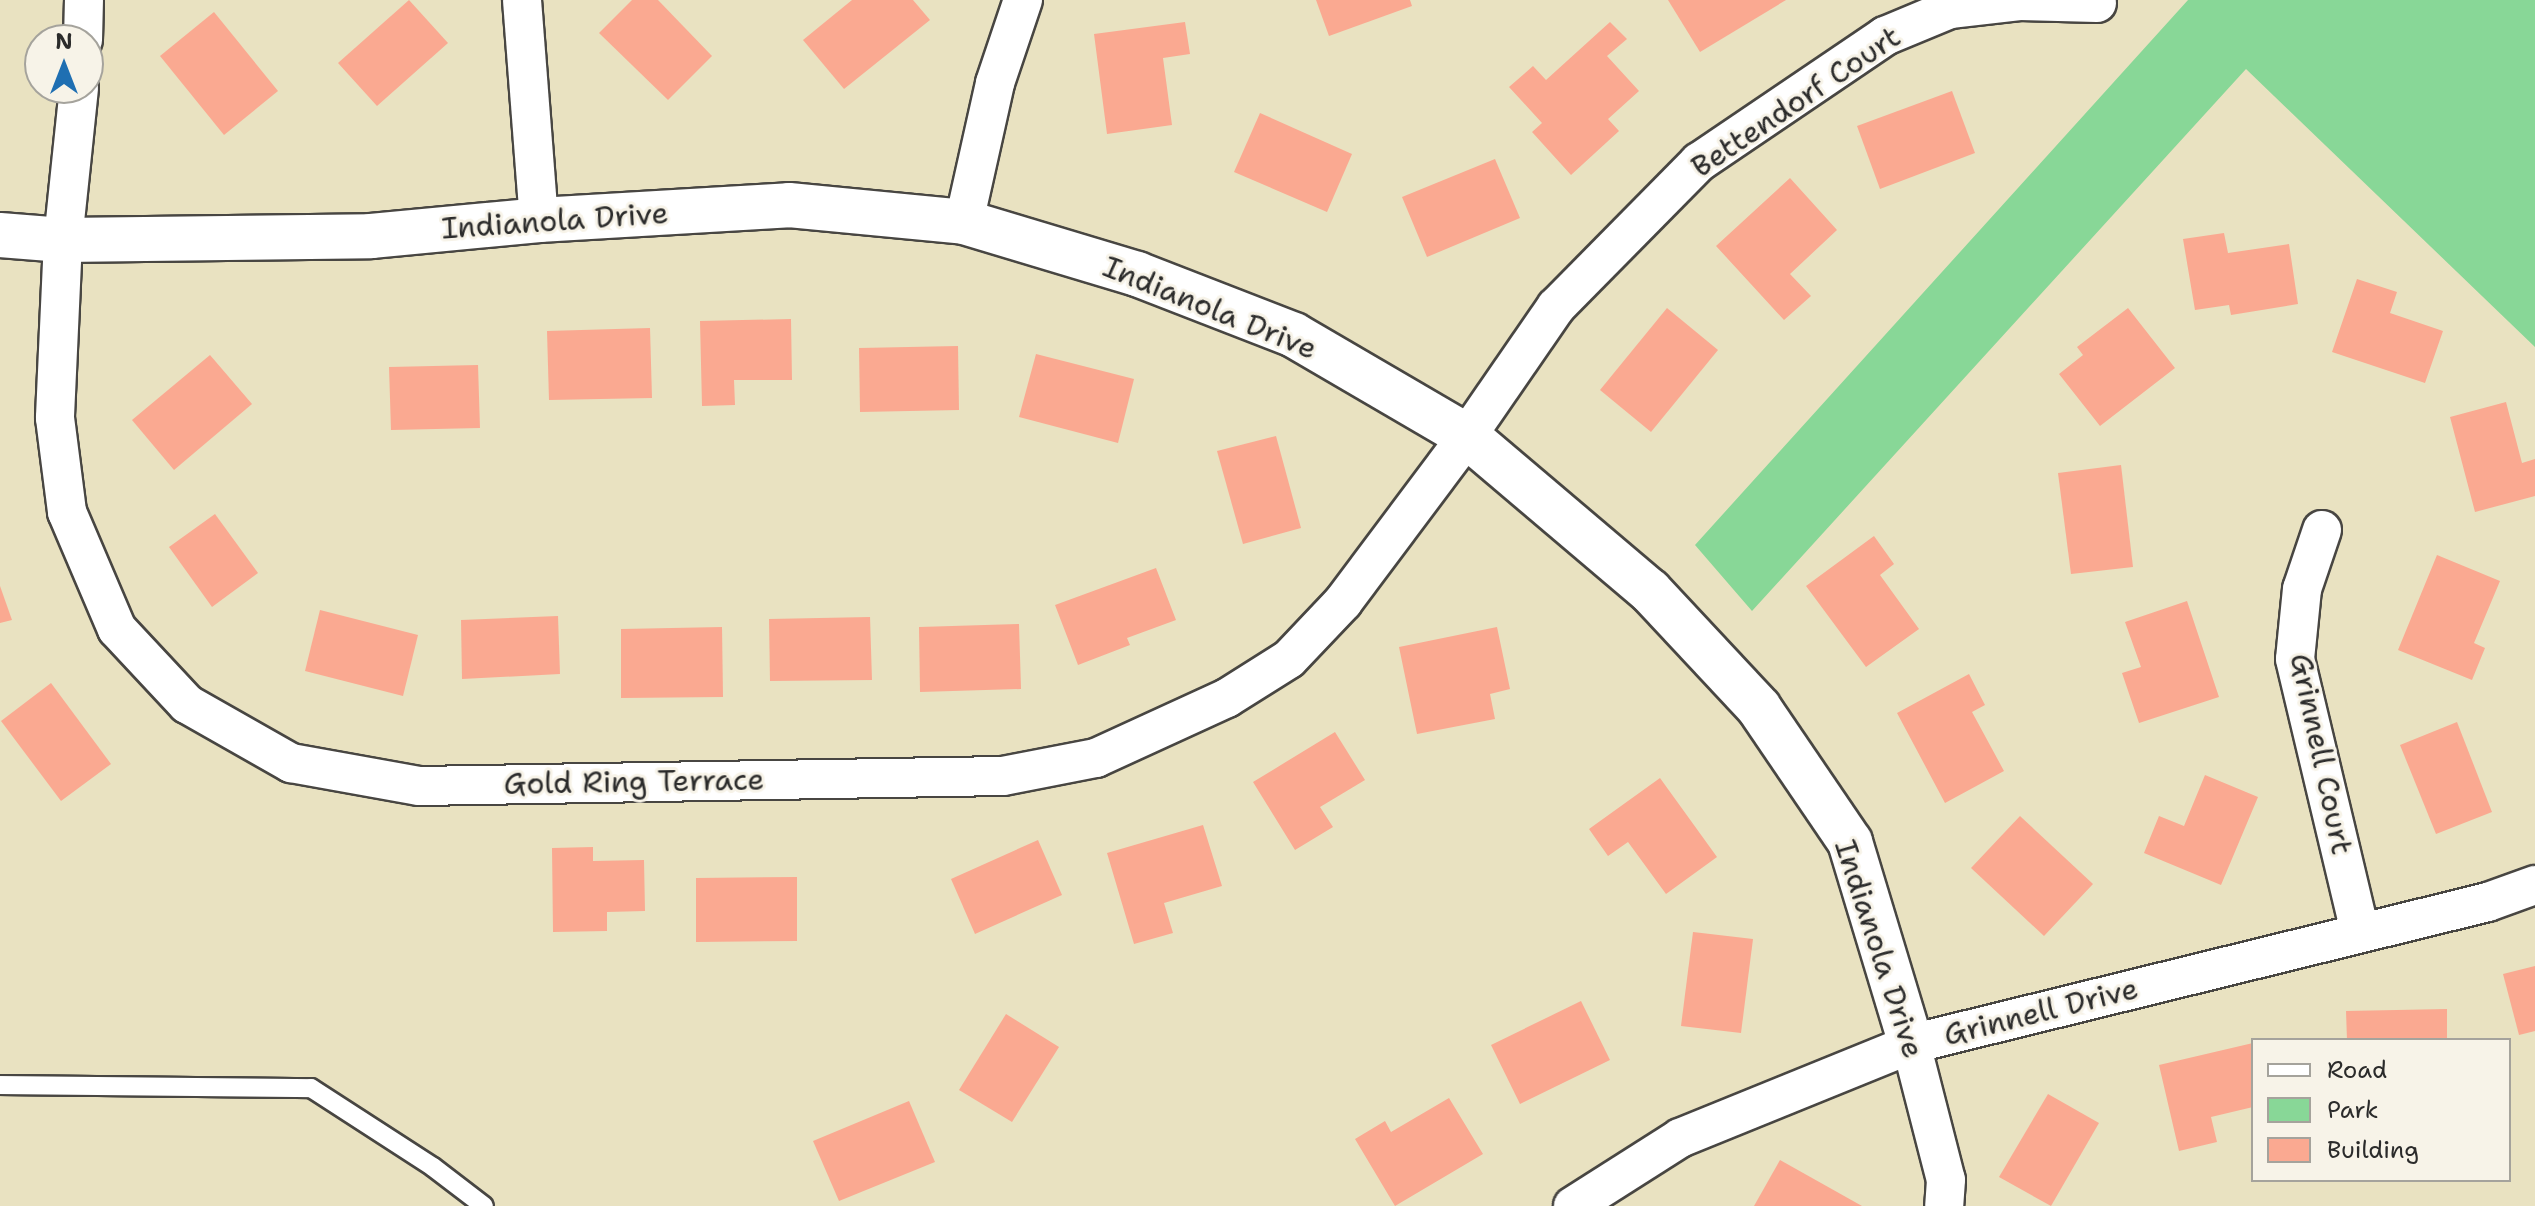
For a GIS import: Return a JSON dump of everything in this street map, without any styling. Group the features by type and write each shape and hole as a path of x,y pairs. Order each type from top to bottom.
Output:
{"street":[{"path":"83,24 84,0"},
{"path":"522,0 539,220"},
{"path":"964,222 995,83 1023,0"},
{"name":"Bettendorf Court","path":"1467,436 1556,307 1699,162 1885,36 1950,9 2020,1 2097,3"},
{"name":"Gold Ring Terrace","path":"77,104 63,240 55,418 67,512 117,629 187,704 291,763 419,786 1003,776 1096,758 1227,698 1289,659 1343,602 1467,436"},
{"name":"Indianola Drive","path":"0,235 63,240 371,236 539,220 789,205 964,222 1137,274 1294,335 1467,436 1650,591 1759,708 1850,842 1911,1044 1946,1180 1944,1206"},
{"name":"Grinnell Court","path":"2322,530 2302,589 2295,659 2360,932"},
{"name":"Grinnell Drive","path":"1573,1206 1680,1138 1911,1044 2488,902 2535,885"}],"lane":[{"path":"0,1085 311,1088 433,1167 484,1206"}],"green space":[{"path":"2188,0 2535,0 2535,347 2246,69 1752,611 1695,545"}],"building":[{"path":"409,0 448,43 377,106 338,63"},
{"path":"632,0 658,0 712,56 668,100 599,33"},
{"path":"852,0 913,0 930,20 844,89 803,40"},
{"path":"1316,0 1410,0 1412,6 1329,36"},
{"path":"1668,0 1786,0 1700,52"},
{"path":"214,12 278,91 224,135 160,56"},
{"path":"1185,22 1190,54 1163,58 1172,125 1107,134 1094,34"},
{"path":"1610,22 1627,39 1607,56 1639,91 1608,119 1619,131 1571,175 1532,132 1542,123 1509,87 1533,66 1546,80"},
{"path":"1952,91 1975,153 1880,189 1857,126"},
{"path":"1260,113 1352,154 1327,212 1234,172"},
{"path":"1495,159 1520,218 1427,257 1402,197"},
{"path":"1790,178 1837,230 1790,274 1811,296 1784,320 1716,246"},
{"path":"2224,233 2228,253 2289,244 2298,304 2231,315 2229,305 2195,310 2183,239"},
{"path":"2357,279 2397,292 2390,313 2443,331 2425,383 2332,352"},
{"path":"1667,308 1718,350 1651,432 1600,390"},
{"path":"2128,308 2175,368 2100,426 2059,374 2083,355 2077,347"},
{"path":"791,319 792,380 734,380 735,405 702,406 700,321"},
{"path":"650,328 652,398 549,400 547,331"},
{"path":"958,346 959,410 860,412 859,348"},
{"path":"1036,354 1134,379 1118,443 1019,417"},
{"path":"210,355 252,404 174,470 132,420"},
{"path":"478,365 480,428 391,430 389,367"},
{"path":"2506,402 2522,463 2535,459 2535,496 2475,512 2450,417"},
{"path":"1276,436 1301,528 1243,544 1217,451"},
{"path":"2121,465 2133,567 2071,574 2058,473"},
{"path":"215,514 258,573 212,607 169,547"},
{"path":"1874,536 1894,564 1880,575 1919,629 1866,667 1806,586"},
{"path":"2437,555 2500,581 2474,643 2485,648 2472,680 2398,650"},
{"path":"1156,568 1176,620 1127,638 1130,645 1078,665 1055,605"},
{"path":"0,586 12,620 0,623"},
{"path":"2187,601 2219,697 2139,723 2122,673 2141,667 2125,622"},
{"path":"320,610 418,635 403,696 305,671"},
{"path":"558,616 560,674 462,679 461,620"},
{"path":"870,617 872,680 770,681 769,619"},
{"path":"1019,624 1021,689 920,692 919,627"},
{"path":"722,627 723,697 621,698 621,629"},
{"path":"1497,627 1510,689 1490,694 1495,719 1417,734 1399,647"},
{"path":"1969,674 1985,705 1972,712 2004,771 1945,803 1897,713"},
{"path":"51,683 111,764 61,801 1,721"},
{"path":"2457,722 2492,812 2436,834 2400,745"},
{"path":"1335,732 1365,780 1320,807 1333,827 1295,850 1253,782"},
{"path":"2205,775 2258,797 2221,885 2144,853 2159,816 2184,826"},
{"path":"1660,778 1717,857 1666,894 1628,842 1608,856 1589,829"},
{"path":"2020,816 2093,884 2044,936 1971,868"},
{"path":"1203,825 1222,886 1164,903 1173,933 1134,944 1107,853"},
{"path":"1038,840 1062,895 975,934 951,879"},
{"path":"593,847 593,861 644,860 645,911 607,912 607,931 553,932 552,848"},
{"path":"797,877 797,941 696,942 696,878"},
{"path":"1693,932 1753,939 1741,1033 1681,1026"},
{"path":"2535,966 2535,1031 2519,1035 2503,974"},
{"path":"1581,1001 1610,1060 1520,1104 1491,1045"},
{"path":"2447,1009 2447,1038 2347,1038 2346,1011"},
{"path":"1006,1014 1059,1047 1012,1122 959,1090"},
{"path":"2251,1043 2251,1107 2211,1117 2217,1142 2179,1151 2159,1065"},
{"path":"2048,1094 2099,1123 2051,1206 1999,1177"},
{"path":"1449,1098 1483,1154 1395,1206 1355,1139 1385,1121 1391,1132"},
{"path":"909,1101 935,1162 839,1201 813,1141"},
{"path":"1780,1160 1862,1206 1754,1206"}]}
